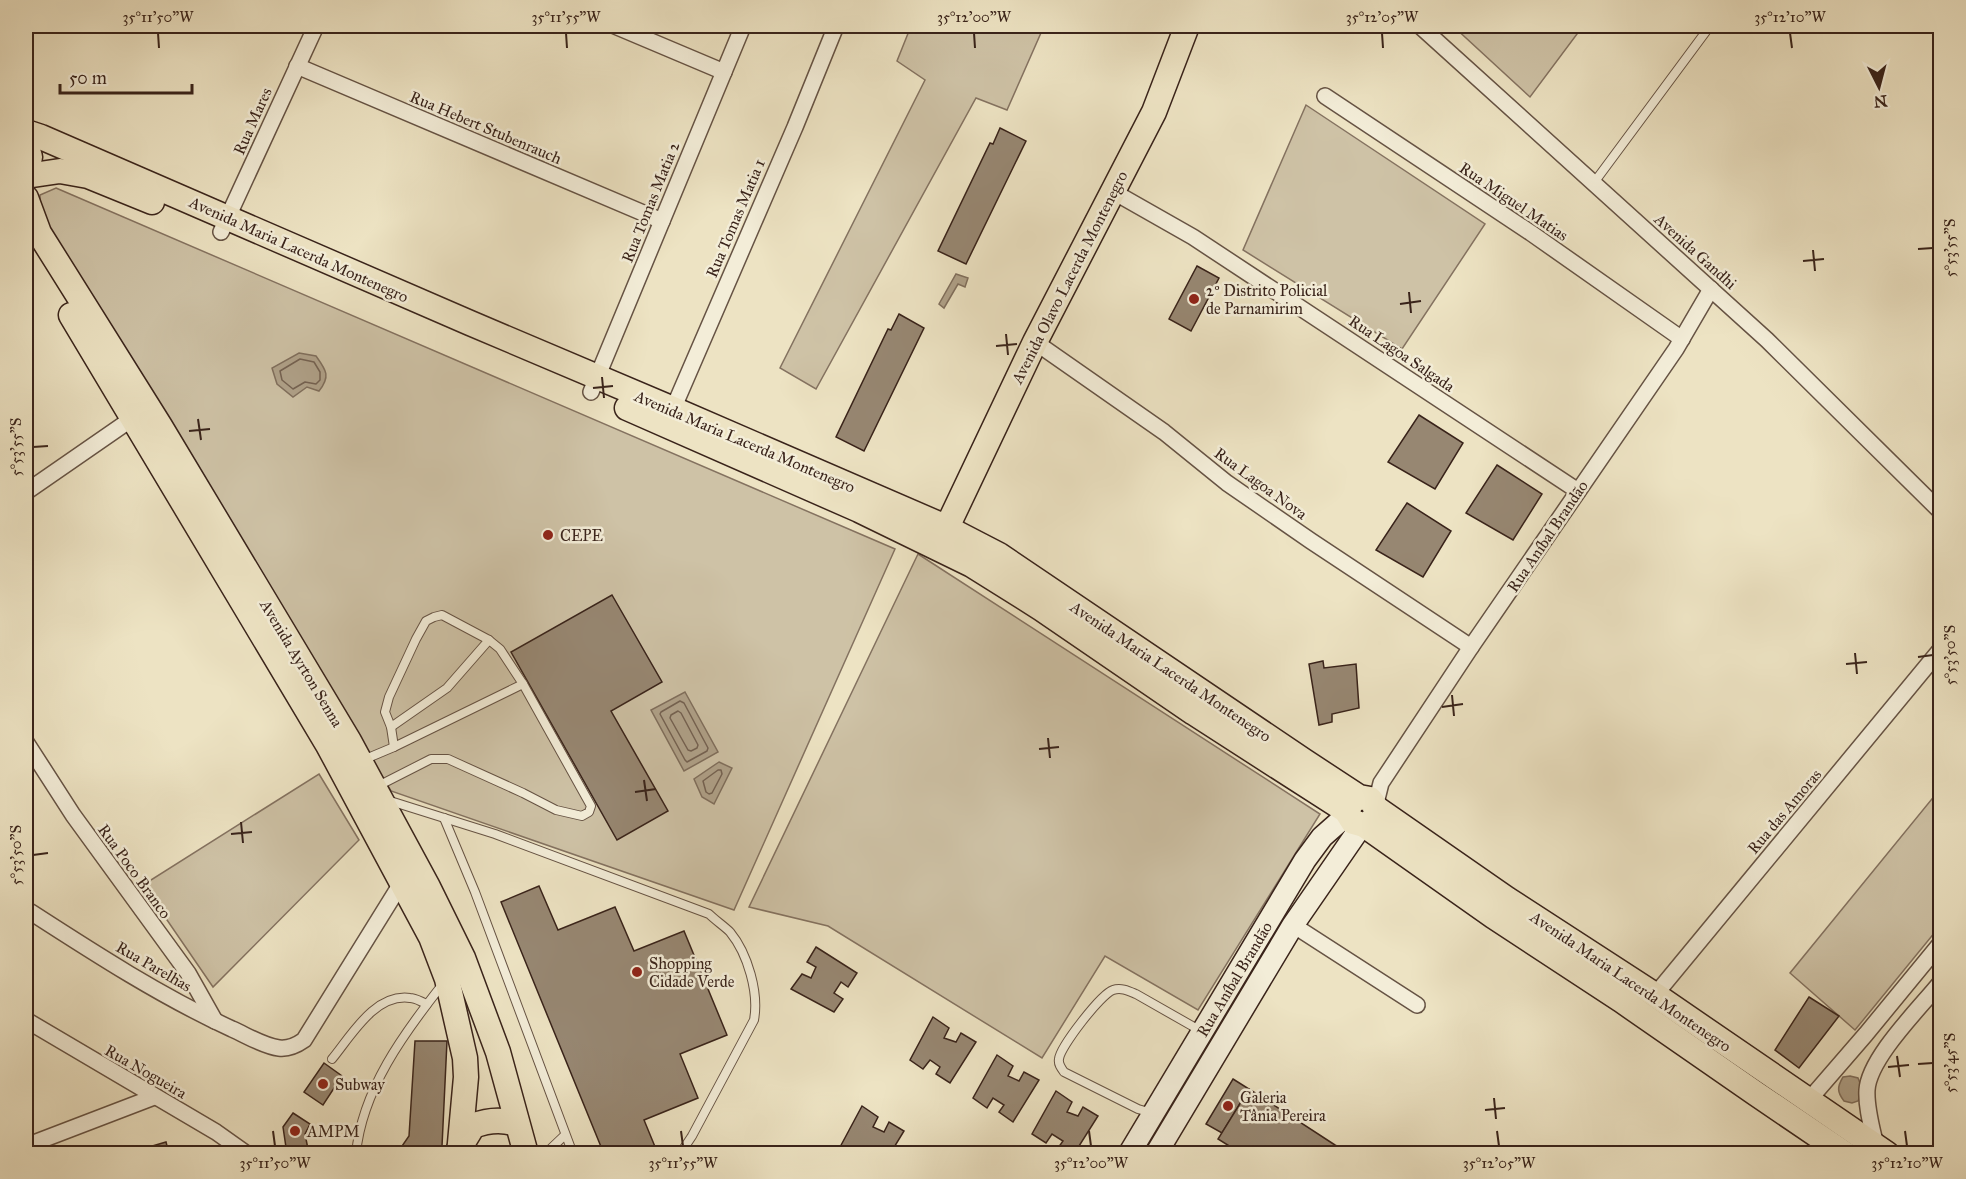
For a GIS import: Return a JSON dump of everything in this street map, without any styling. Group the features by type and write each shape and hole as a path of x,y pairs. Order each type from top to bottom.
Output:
{"main road":[{"name":"Avenida Olavo Lacerda Montenegro","path":"942,537 1035,342 1154,112 1187,26"},
{"name":"Avenida Maria Lacerda Montenegro","path":"26,132 41,137 225,225 670,416 859,510 942,537 972,565 1042,609 1194,713 1362,811 1561,935 1655,995 1881,1150"},
{"path":"26,144 30,157 26,174"},
{"name":"Avenida Maria Lacerda Montenegro","path":"26,174 60,171 88,176 225,225"},
{"path":"26,201 41,183 68,172"},
{"name":"Avenida Ayrton Senna","path":"26,201 39,233 160,426 360,761 428,887 463,958 498,1052 526,1154"},
{"name":"Avenida Ayrton Senna","path":"26,242 328,745 431,938 447,979 465,1058 466,1077 458,1152"},
{"name":"Avenida Maria Lacerda Montenegro","path":"1362,811 1493,916 1621,1000 1845,1154"},
{"path":"458,1152 473,1126 496,1120 517,1124"}],"street":[{"name":"Rua Mares","path":"225,225 316,26"},
{"path":"615,26 724,72"},
{"name":"Rua Tomas Matia 2","path":"594,385 743,26"},
{"name":"Rua Tomas Matia 1","path":"670,416 836,26"},
{"name":"Avenida Gandhi","path":"1420,26 1767,340 1941,511"},
{"name":"Rua Hebert Stubenrauch","path":"297,66 662,221"},
{"name":"Rua Miguel Matias","path":"1324,96 1531,234 1682,339"},
{"name":"Rua Lagoa Salgada","path":"1112,191 1193,237 1578,491"},
{"name":"Rua Aníbal Brandão","path":"1156,1154 1362,811 1471,647 1682,339 1711,289"},
{"name":"Rua Lagoa Nova","path":"1035,342 1164,432 1227,483 1471,647"},
{"path":"26,492 133,418"},
{"name":"Rua das Amoras","path":"1655,995 1941,650"},
{"name":"Rua Poco Branco","path":"26,742 73,815 188,973 215,1021"},
{"name":"Rua Aníbal Brandão","path":"1129,1154 1305,860 1322,837 1362,811"},
{"name":"Rua Parelhas","path":"26,909 89,950 215,1021 268,1045 286,1048 304,1040 402,882"},
{"path":"1293,925 1416,1005"},
{"path":"1808,1101 1941,944"},
{"path":"1881,1150 1867,1091 1869,1075 1883,1052 1941,983"},
{"name":"Rua Nogueira","path":"26,1020 216,1132 247,1154"},
{"path":"26,1146 154,1097"}],"lane":[{"path":"1593,184 1710,26"},
{"path":"378,793 431,759 440,758 472,769 556,810 582,816 589,812 591,806 500,649 489,640 442,615 426,621 389,697 385,712 391,727 394,747"},
{"path":"391,727 447,688 489,640"},
{"path":"360,761 394,747 522,684"},
{"path":"378,793 709,914 730,933 746,961 753,981 756,1010 754,1020 692,1136 680,1154"},
{"path":"444,818 479,903 573,1154"},
{"path":"356,1154 357,1140 367,1106 383,1070 414,1021 447,979"},
{"path":"1153,1113 1138,1109 1064,1072 1059,1065 1059,1057 1087,1015 1106,994 1115,989 1136,994 1202,1032"},
{"path":"333,1059 370,1013 381,1005 401,997 412,998 427,1004"},
{"path":"545,1154 565,1135"}],"shaded area":[{"path":"911,26 1044,26 1007,110 976,98 816,389 780,368 925,80 897,61"},
{"path":"1453,26 1583,26 1530,97"},
{"path":"1306,105 1485,224 1402,349 1243,250"},
{"name":"CEPE","path":"56,188 895,549 734,910 391,791 40,217 40,195"},
{"path":"918,554 1320,814 1198,1010 1105,956 1042,1058 828,926 749,907"},
{"path":"319,774 359,840 213,987 143,885"},
{"path":"1940,789 1940,926 1855,1030 1790,973"}],"water":[{"path":"956,274 968,278 965,287 958,284 944,308 939,304"},
{"path":"299,353 316,356 325,369 326,377 319,391 307,387 293,397 277,384 272,368"},
{"path":"685,692 718,752 684,771 651,710"},
{"path":"719,762 732,768 714,804 702,797 694,779"},
{"path":"1843,1077 1858,1078 1861,1087 1858,1101 1852,1103 1844,1101 1839,1089"}],"building":[{"path":"1000,128 1026,141 966,264 938,251 990,143 993,144"},
{"name":"2º Distrito Policial de Parnamirim","path":"1197,266 1219,278 1191,331 1169,319"},
{"path":"899,314 924,328 864,451 836,437 888,329 891,330"},
{"path":"1419,415 1463,443 1435,489 1388,462"},
{"path":"1497,465 1542,494 1513,540 1466,513"},
{"path":"1407,503 1451,531 1423,577 1376,550"},
{"path":"612,595 662,682 611,711 668,811 617,840 511,652"},
{"path":"1323,661 1324,668 1356,664 1359,708 1332,714 1332,722 1319,725 1309,664"},
{"name":"Shopping Cidade Verde","path":"539,886 558,930 615,907 634,951 684,931 727,1035 680,1054 698,1098 644,1120 658,1154 604,1154 501,902"},
{"path":"816,947 857,973 848,987 841,982 834,993 843,999 834,1012 791,989 802,974 811,978 816,967 807,962"},
{"path":"1809,997 1839,1016 1799,1068 1775,1050"},
{"path":"933,1017 949,1028 944,1038 956,1042 961,1033 976,1042 950,1083 936,1074 940,1067 930,1060 923,1069 910,1060"},
{"path":"415,1041 447,1041 442,1146 437,1154 393,1154 398,1152 409,1136"},
{"path":"997,1055 1013,1066 1008,1076 1019,1081 1024,1072 1039,1080 1013,1122 999,1112 1004,1105 993,1098 987,1108 973,1098"},
{"name":"Subway","path":"324,1063 342,1076 323,1105 304,1092"},
{"name":"Galeria Tânia Pereira","path":"1233,1079 1249,1089 1222,1133 1206,1124"},
{"path":"1249,1089 1351,1154 1242,1154 1218,1139"},
{"path":"1056,1091 1072,1102 1067,1112 1078,1116 1083,1107 1098,1116 1074,1154 1067,1154 1058,1148 1063,1141 1052,1134 1046,1143 1032,1134"},
{"path":"862,1106 878,1117 873,1127 884,1132 889,1122 904,1131 890,1154 865,1154 858,1149 855,1154 845,1154 839,1149"},
{"name":"AMPM","path":"293,1113 310,1124 305,1134 309,1154 287,1154 283,1127"},
{"path":"166,1142 169,1154 143,1154 142,1149"}],"place":[{"name":"2º Distrito Policial de Parnamirim","path":"1194,299"},
{"name":"CEPE","path":"548,535"},
{"name":"Shopping Cidade Verde","path":"637,972"},
{"name":"Subway","path":"323,1084"},
{"name":"Galeria Tânia Pereira","path":"1228,1106"},
{"name":"AMPM","path":"295,1131"}]}
